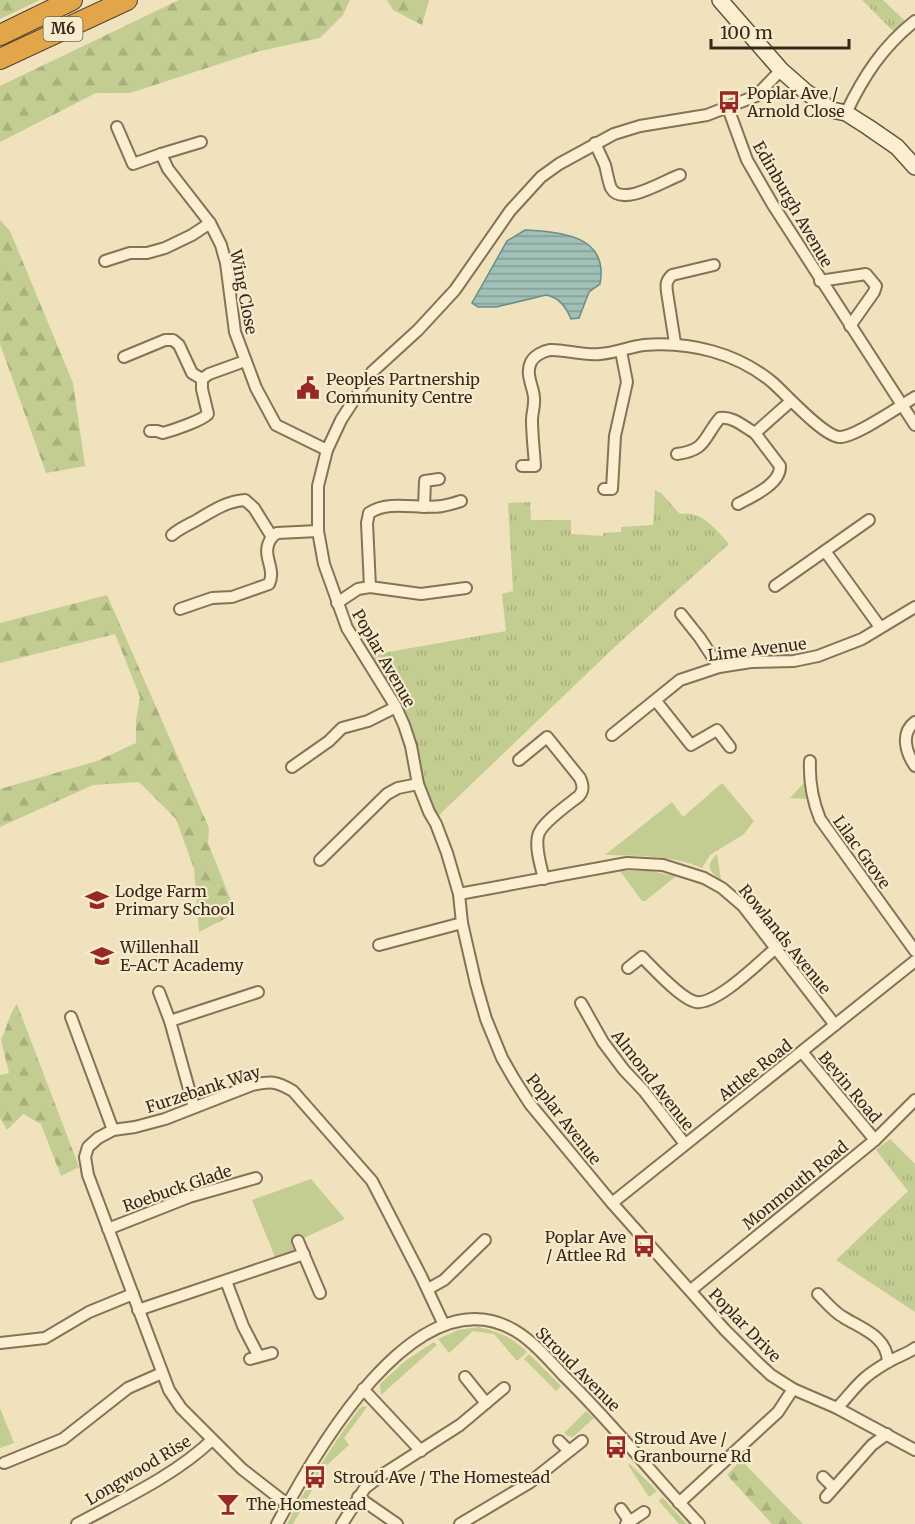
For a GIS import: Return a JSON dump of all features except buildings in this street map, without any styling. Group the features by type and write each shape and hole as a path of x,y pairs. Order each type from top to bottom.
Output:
{"highway":[{"name":"M6","path":"0,35 72,0"},
{"name":"M6","path":"0,59 127,0"}],"street":[{"path":"720,0 781,70 832,110 846,113 897,147 915,167"},
{"path":"846,113 862,80 879,56 915,21"},
{"name":"Poplar Avenue","path":"612,1203 530,1104 502,1058 486,1019 462,923 459,894 447,853 418,784 411,746 396,707 347,628 324,564 318,531 318,486 327,450 341,420 372,372 418,330 455,290 510,211 541,177 595,143 615,134 640,126 707,115 756,96 781,70"},
{"name":"Edinburgh Avenue","path":"728,108 747,160 820,281 915,425"},
{"path":"117,127 133,164 201,142"},
{"path":"595,143 605,164 611,186 621,196 645,191 665,180 680,176"},
{"name":"Wing Close","path":"161,154 168,169 210,222 220,245 226,263 235,332 245,361 276,425 327,450"},
{"path":"105,261 130,253 147,253 165,248 192,235 210,222"},
{"path":"675,343 666,284 672,275 714,265"},
{"name":"Edinburgh Avenue","path":"820,281 866,274 876,286 850,326"},
{"path":"124,357 165,340 173,340 179,345 192,373 202,379"},
{"path":"522,466 535,466 532,423 535,399 529,369 532,360 537,355 550,350 585,355 621,351 643,345 675,343 713,351 742,363 771,381 830,434 840,437 860,430 915,397"},
{"path":"604,489 612,489 615,436 627,382 621,351"},
{"path":"202,379 209,374 245,361"},
{"path":"150,431 163,433 203,420 208,414 202,379"},
{"path":"755,433 791,401"},
{"path":"677,454 692,452 698,447 720,418 734,420 755,433 781,470 776,479 738,504"},
{"path":"424,507 424,481 439,479"},
{"path":"172,535 218,507 245,500 254,508 272,537"},
{"path":"370,586 367,523 369,513 381,508 441,506 461,501"},
{"path":"775,586 869,520"},
{"path":"180,609 212,598 232,597 269,584 271,572 267,545 272,537 277,533 318,531"},
{"path":"825,551 880,627"},
{"path":"337,603 358,589 370,586 422,594 466,588"},
{"name":"Lime Avenue","path":"612,735 680,680 718,666 751,662 794,661 818,656 862,639 914,610"},
{"path":"681,614 718,666"},
{"path":"656,701 691,745 717,730 730,747"},
{"path":"292,767 329,741 342,728 368,721 396,707"},
{"path":"915,722 908,729 905,737 910,759 915,766"},
{"path":"519,760 547,737 583,785 582,792 540,829 537,837 544,879"},
{"name":"Lilac Grove","path":"810,761 809,780 813,802 820,819 915,951"},
{"path":"320,860 387,794 398,788 418,784"},
{"name":"Rowlands Avenue","path":"459,894 627,863 663,865 704,878 722,888 743,906 835,1025"},
{"path":"379,945 462,923"},
{"path":"628,968 642,957 660,976 687,997 695,1002 706,1001 718,996 776,948"},
{"name":"Attlee Road","path":"612,1203 915,961"},
{"path":"170,1021 231,996 258,992"},
{"path":"151,1005 161,996 195,1107"},
{"name":"Almond Avenue","path":"581,1003 603,1042 685,1144"},
{"path":"71,1017 113,1130"},
{"name":"Bevin Road","path":"802,1052 875,1140"},
{"name":"Furzebank Way","path":"287,1504 246,1473 181,1408 169,1390 88,1175 85,1157 88,1147 98,1138 113,1130 165,1119 243,1088 266,1082 280,1083 293,1091 372,1181 444,1325"},
{"name":"Monmouth Road","path":"691,1290 875,1140 915,1100"},
{"name":"Roebuck Glade","path":"108,1229 189,1197 256,1178"},
{"name":"Poplar Drive","path":"612,1203 725,1330 771,1375 793,1389 837,1408 915,1450"},
{"path":"428,1289 444,1280 482,1243 472,1237"},
{"path":"298,1241 320,1293"},
{"path":"138,1310 304,1254"},
{"path":"226,1281 254,1357 272,1353"},
{"path":"0,1343 45,1338 89,1312 133,1294"},
{"path":"818,1294 840,1316 879,1339 888,1354 888,1362"},
{"name":"Stroud Avenue","path":"277,1524 320,1447 363,1389 377,1374 407,1349 444,1325 462,1320 479,1319 500,1323 523,1335 602,1413 699,1524"},
{"path":"837,1408 854,1388 888,1362 915,1348"},
{"path":"3,1462 63,1439 128,1388 162,1373"},
{"path":"465,1377 486,1403"},
{"path":"342,1524 365,1488 460,1425 504,1388"},
{"path":"363,1389 421,1451"},
{"path":"679,1503 778,1412 793,1389"},
{"path":"825,1497 872,1445 887,1434"},
{"name":"Longwood Rise","path":"81,1523 168,1473 197,1454 212,1440"},
{"path":"559,1441 569,1451"},
{"path":"460,1524 529,1483 582,1441"},
{"path":"823,1477 832,1487"},
{"path":"358,1497 397,1524"},
{"path":"621,1509 628,1523 644,1512"}],"green space":[{"path":"0,0 40,0 0,19"},
{"path":"179,0 350,0 343,15 320,38 256,52 130,93 96,93 0,142 0,86"},
{"path":"387,0 429,0 422,25 393,10"},
{"path":"862,0 883,0 906,22 894,32"},
{"path":"0,220 10,231 73,383 85,466 46,473 0,344"},
{"path":"655,490 661,493 680,514 695,515 708,522 729,544 620,642 437,817 396,698 372,655 506,631 502,594 513,591 508,503 530,502 531,520 571,520 571,534 603,536 603,533 621,532 621,527 653,525"},
{"path":"107,595 209,828 208,843 236,913 199,932 194,869 176,819 139,782 93,785 0,827 0,789 97,761 136,743 136,720 140,697 115,634 0,663 0,623"},
{"path":"722,783 754,821 744,834 710,855 702,868 667,858 605,855 672,802 683,817"},
{"path":"804,783 806,799 790,798"},
{"path":"717,854 721,880 710,868"},
{"path":"620,871 652,871 669,875 675,873 675,877 642,901"},
{"path":"17,1004 79,1167 61,1176 41,1124 23,1114 7,1130 0,1118 0,1075 9,1073 1,1040"},
{"path":"890,1139 915,1164 915,1312 836,1260 908,1191 876,1150"},
{"path":"311,1179 345,1219 291,1244 294,1250 275,1257 252,1200"},
{"path":"479,1327 505,1336 527,1352 517,1361 494,1334 473,1331 449,1353 438,1339 458,1330"},
{"path":"434,1342 437,1345 381,1395 380,1384 405,1361"},
{"path":"529,1354 561,1386 556,1391 524,1359"},
{"path":"363,1406 367,1407 344,1438 349,1445 325,1467 293,1524 287,1524 330,1451"},
{"path":"0,1408 14,1443 0,1448"},
{"path":"586,1411 594,1418 573,1437 564,1433"},
{"path":"741,1460 803,1524 772,1524 727,1475"},
{"path":"630,1464 657,1491 649,1497 628,1465"},
{"path":"662,1497 687,1524 679,1524 659,1501"}],"water":[{"path":"525,230 553,232 579,239 590,246 597,255 601,268 600,284 589,292 579,318 571,319 562,304 546,295 496,307 478,307 472,303 507,241"}],"place":[{"name":"Poplar Ave / Arnold Close","path":"729,102"},
{"name":"Peoples Partnership Community Centre","path":"308,388"},
{"name":"Lodge Farm Primary School","path":"97,900"},
{"name":"Willenhall E-ACT Academy","path":"102,956"},
{"name":"Poplar Ave / Attlee Rd","path":"644,1246"},
{"name":"Stroud Ave / Granbourne Rd","path":"616,1447"},
{"name":"Stroud Ave / The Homestead","path":"315,1477"},
{"name":"The Homestead","path":"228,1504"}]}
